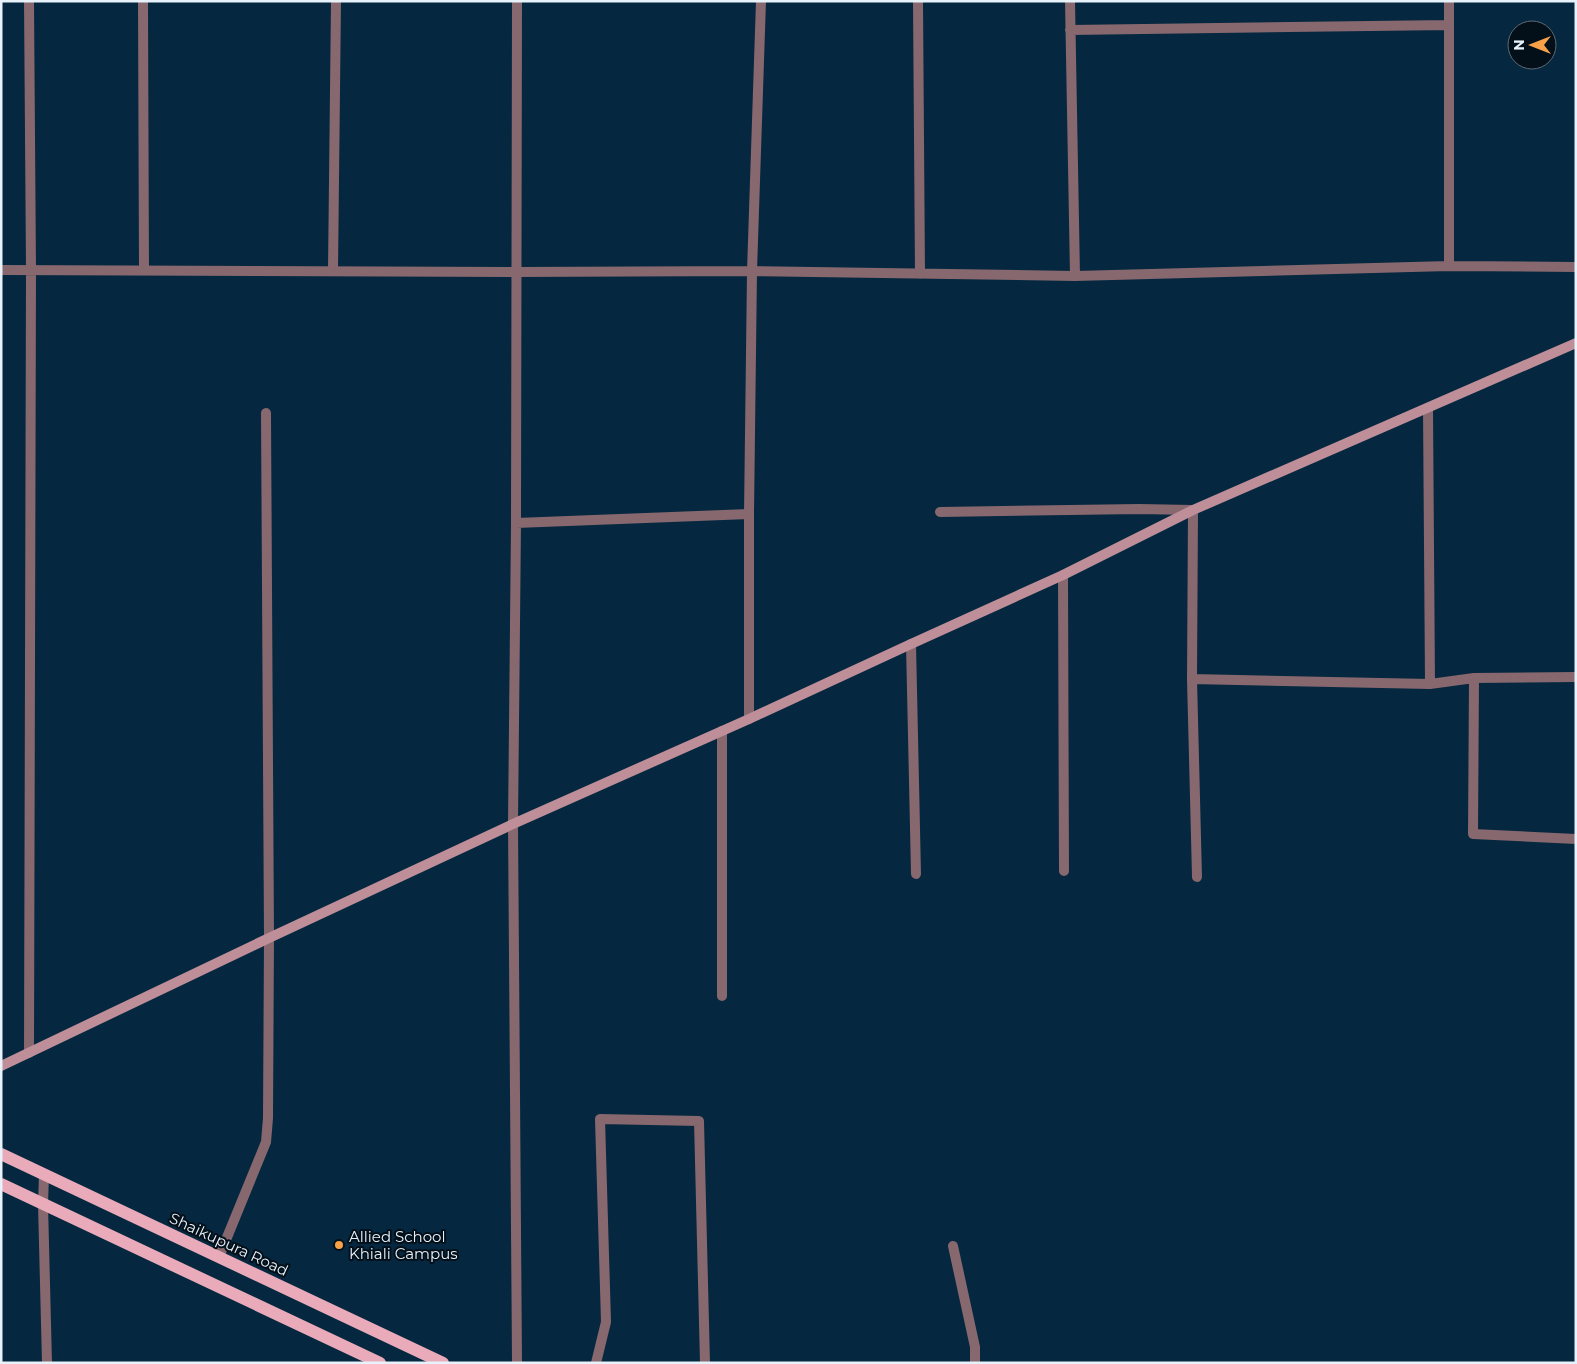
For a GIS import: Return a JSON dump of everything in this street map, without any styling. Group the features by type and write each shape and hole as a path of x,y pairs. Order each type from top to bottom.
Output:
{"main road":[{"path":"1,1066 513,824 749,719 1063,575 1193,510 1576,343"},
{"name":"Shaikupura Road","path":"1,1154 443,1363"},
{"path":"1,1184 380,1363"}],"street":[{"path":"29,1 31,270 29,1053"},
{"path":"142,1 144,270"},
{"path":"333,270 336,1"},
{"path":"517,1 516,522 513,824 518,1363"},
{"path":"749,719 752,271 761,1"},
{"path":"918,1 920,274"},
{"path":"1070,1 1075,276"},
{"path":"1449,1 1449,266"},
{"path":"1070,30 1449,25"},
{"path":"1,270 752,271 1075,276 1449,266 1576,267"},
{"path":"1428,408 1430,684"},
{"path":"219,1257 266,1142 268,1118 269,938 266,413"},
{"path":"940,512 1193,510 1192,679 1197,877"},
{"path":"516,522 749,514"},
{"path":"1063,575 1064,871"},
{"path":"911,644 916,874"},
{"path":"1192,679 1430,684 1474,678 1576,677"},
{"path":"1474,678 1473,834 1576,839"},
{"path":"722,731 722,996"},
{"path":"596,1363 606,1322 600,1119 699,1121 705,1363"},
{"path":"44,1175 47,1363"},
{"path":"953,1246 975,1347 975,1363"}],"place":[{"name":"Allied School Khiali Campus","path":"339,1245"}]}
